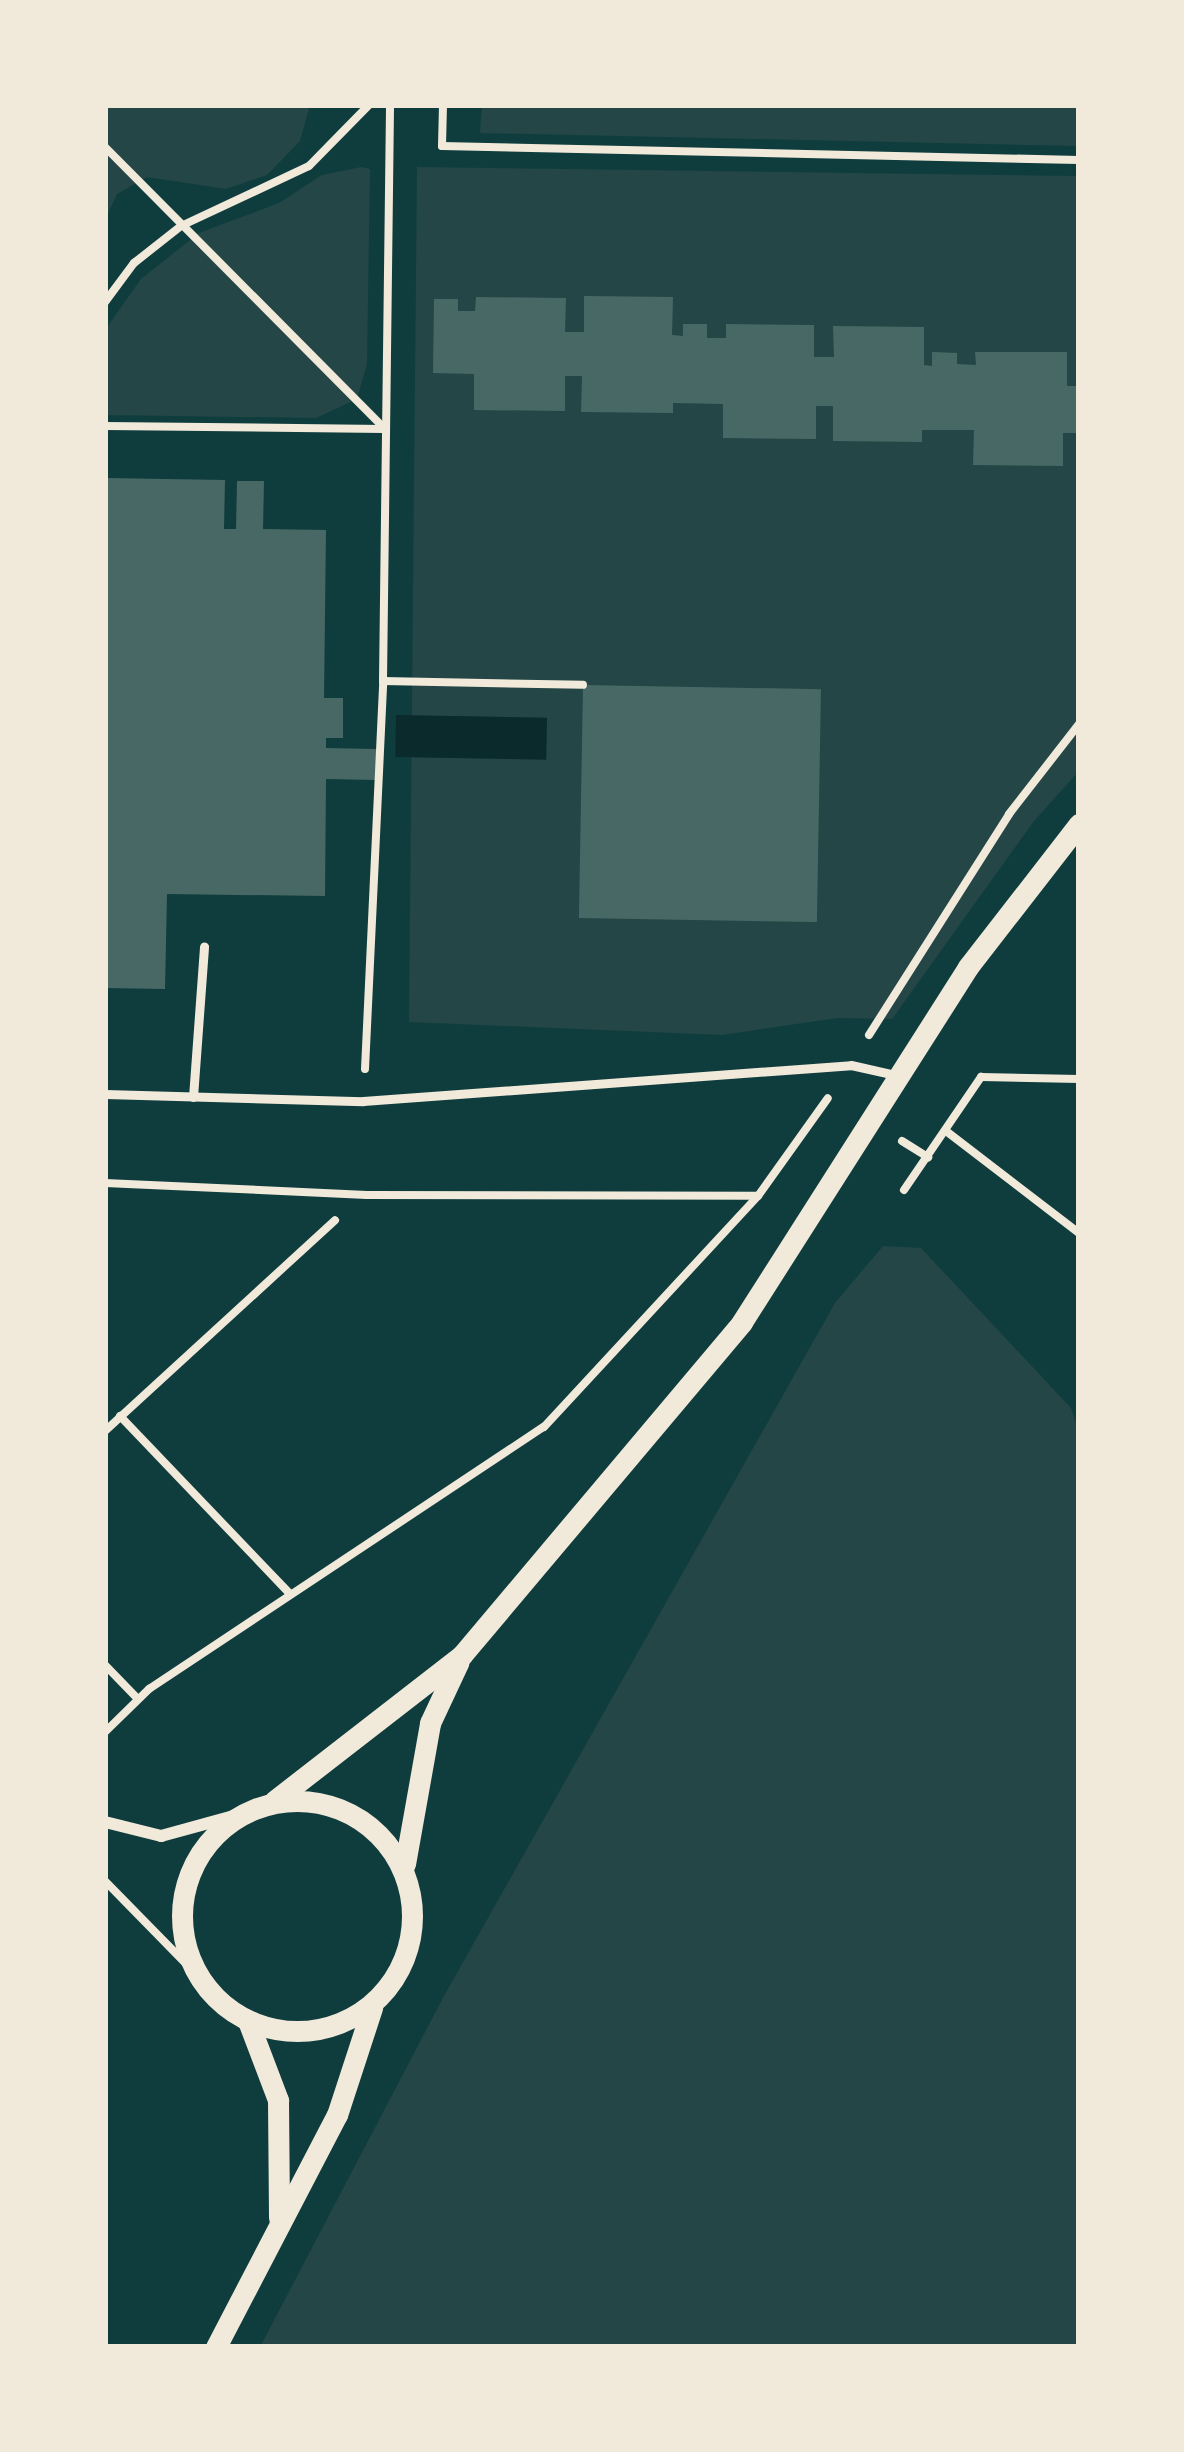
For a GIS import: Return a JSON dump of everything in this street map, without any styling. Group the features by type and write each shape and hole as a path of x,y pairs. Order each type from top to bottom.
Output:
{"street":[{"path":"105,1822 161,1836 274,1801 462,1654 742,1322 1018,895 1079,824"},
{"path":"216,2347 342,2104 372,2008 406,1942 412,1904 405,1864 430,1723 462,1654"},
{"path":"274,1801 309,1801 353,1816 405,1864"},
{"path":"238,1815 207,1842 180,1901 205,1983 248,2021 278,2100 278,2224"},
{"path":"248,2021 309,2033 372,2008"}],"lane":[{"path":"193,1097 203,946"},
{"path":"105,1094 363,1101 851,1065 899,1076"}],"path":[{"path":"105,302 134,263 181,226 309,166 369,105"},
{"path":"363,1101 382,681 390,105"},
{"path":"443,105 442,146 1079,160"},
{"path":"105,147 386,429"},
{"path":"105,426 386,429"},
{"path":"382,681 583,685"},
{"path":"105,1732 139,1699 290,1594 544,1427 758,1196 851,1065 961,885 1079,724"},
{"path":"904,1190 981,1077 1079,1079"},
{"path":"946,1131 1079,1233"},
{"path":"105,1183 368,1195 758,1196"},
{"path":"105,1431 335,1220"},
{"path":"120,1417 290,1594"},
{"path":"105,1665 139,1699"},
{"path":"105,1881 205,1983"}],"shaded area":[{"path":"105,105 310,105 300,141 267,175 226,189 147,177 117,194 105,220"},
{"path":"482,105 1079,105 1079,146 480,133"},
{"path":"417,167 1079,176 1079,771 1034,821 892,1019 837,1018 722,1035 409,1022"},
{"path":"370,169 367,364 357,399 316,418 105,415 105,330 141,279 199,233 279,203 322,175"},
{"path":"396,715 547,718 546,760 395,757"},
{"path":"883,1246 921,1248 1071,1408 1079,1433 1079,2347 260,2347 444,1996 835,1303"}],"building":[{"path":"584,296 673,297 672,335 683,336 683,324 707,324 707,338 726,338 726,324 814,325 814,357 834,357 833,326 924,327 924,365 932,366 932,352 957,353 957,364 976,365 975,352 1067,352 1067,386 1079,386 1079,433 1063,433 1063,466 973,465 974,430 922,430 922,442 833,441 833,406 816,406 816,439 723,438 723,404 673,403 673,413 581,412 582,376 565,376 565,411 474,410 474,374 433,373 434,299 458,299 458,311 475,311 476,297 566,298 565,332 584,332"},
{"path":"105,478 225,480 224,529 236,529 237,481 264,481 263,529 326,530 324,698 343,698 343,738 326,738 326,748 376,749 376,780 326,779 325,896 167,894 165,989 105,988"},
{"path":"583,685 821,689 817,922 579,918"}]}
